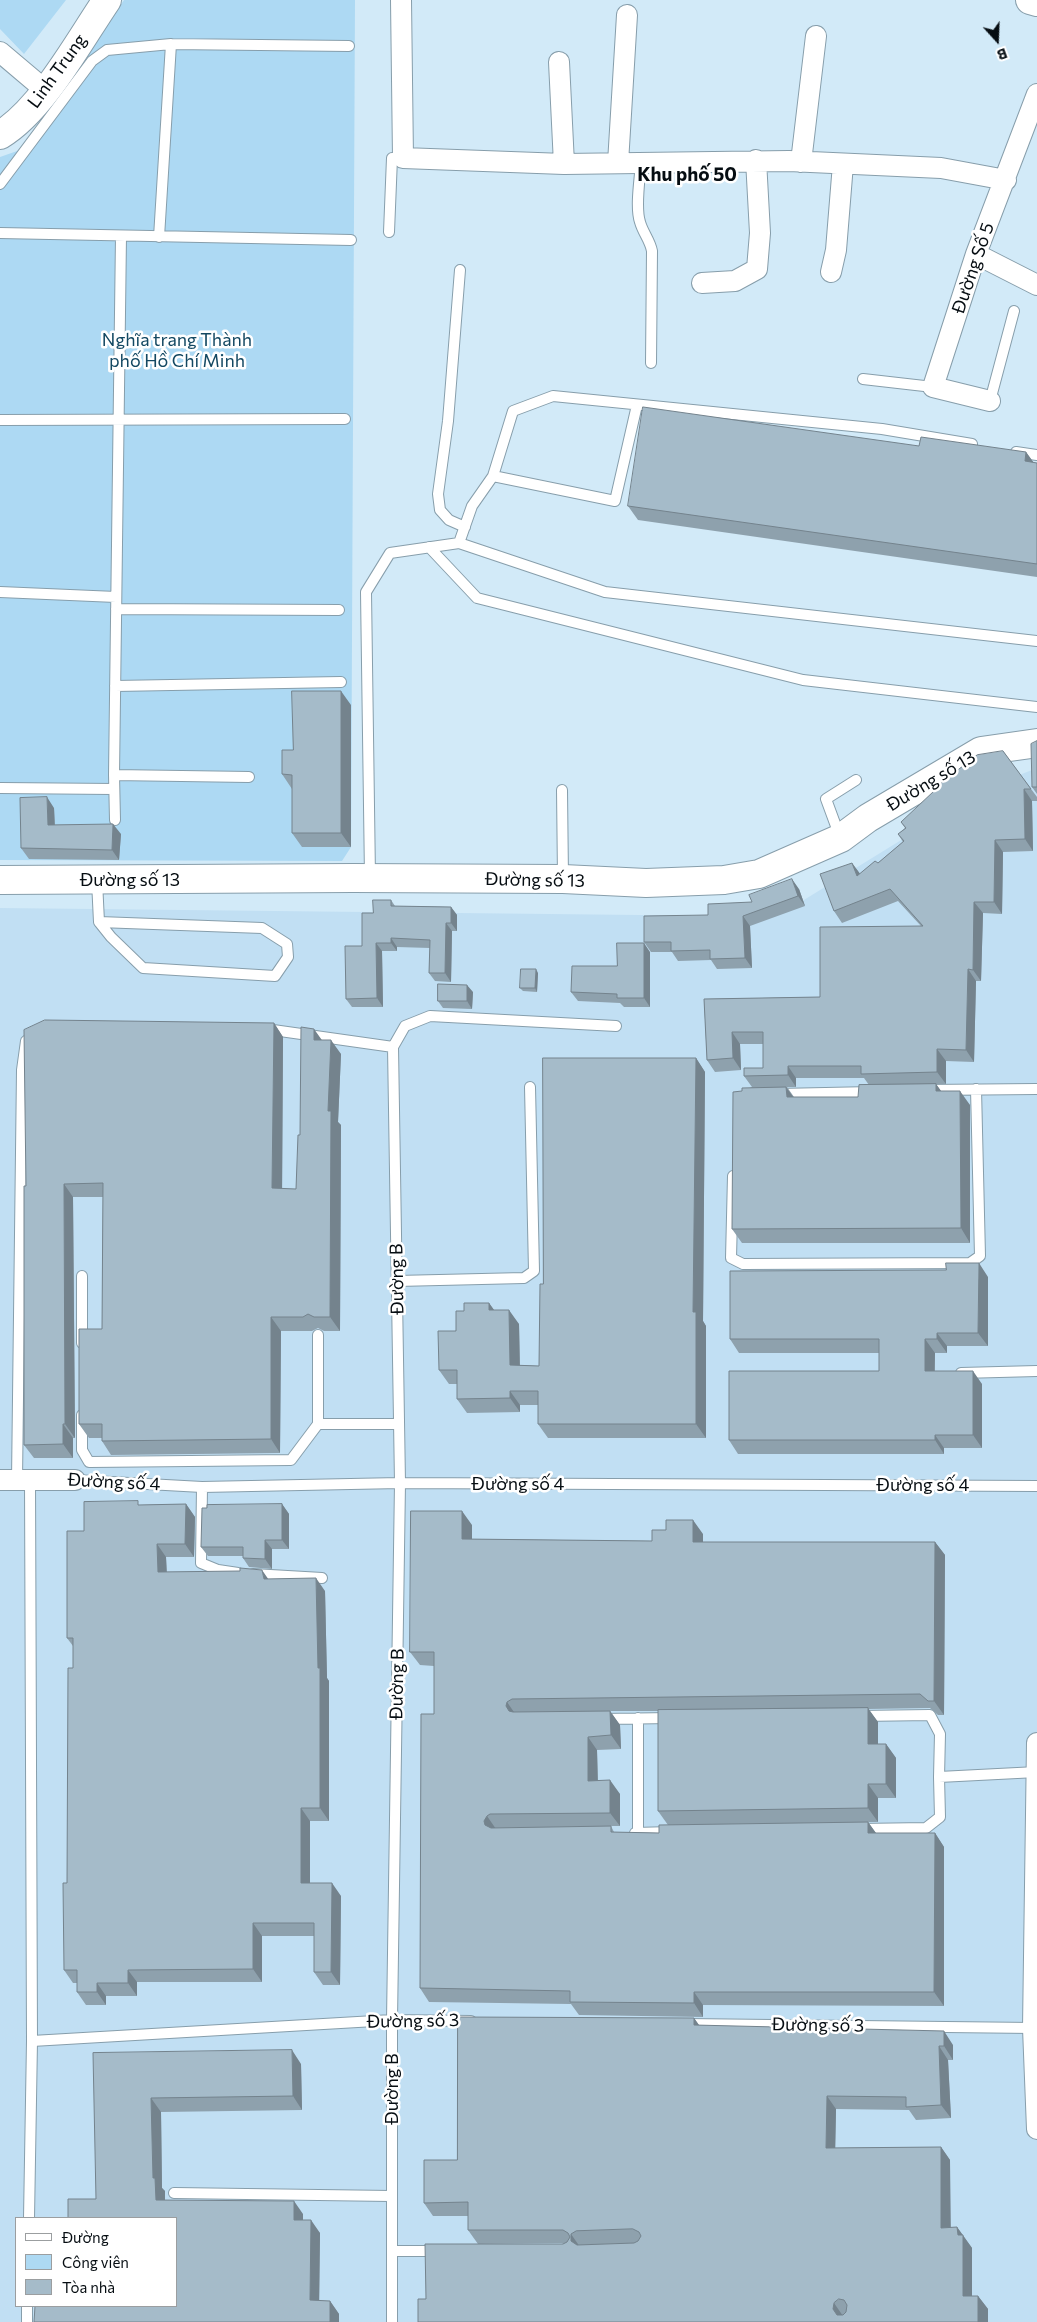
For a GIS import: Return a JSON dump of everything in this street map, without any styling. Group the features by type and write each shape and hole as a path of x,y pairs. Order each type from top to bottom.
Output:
{"street":[{"name":"Linh Trung","path":"0,135 16,126 45,90 107,0"},
{"path":"401,0 403,158 564,164 756,160 941,168 1006,180"},
{"path":"1030,0 1037,2"},
{"path":"618,163 627,14"},
{"path":"802,162 816,36"},
{"path":"0,52 45,90"},
{"path":"558,62 564,164"},
{"name":"Đường Số 5","path":"933,388 976,254 1006,180 1037,94"},
{"path":"702,283 735,281 757,269 760,233 756,160"},
{"path":"831,272 836,250 843,164"},
{"path":"976,254 1037,285"},
{"path":"933,388 990,401"},
{"name":"Đường số 13","path":"0,880 370,878 646,883 724,880 759,874 840,838 868,818 980,751 1037,743"},
{"name":"Đường số 4","path":"16,1480 75,1480"},
{"path":"1037,1743 1033,2028 1037,2129"}],"lane":[{"path":"0,184 92,61 100,53 116,48 171,44 349,46"},
{"path":"159,237 171,44"},
{"path":"389,232 392,158 403,158"},
{"path":"641,162 639,220 645,235 651,241 652,251 650,363"},
{"path":"0,233 351,240"},
{"path":"116,820 114,775 121,236"},
{"path":"460,270 448,421 438,494 440,510 449,520 465,527"},
{"path":"990,401 1014,311"},
{"path":"863,379 933,388"},
{"path":"459,542 472,506 494,476 513,410 554,396 882,429 979,445"},
{"path":"494,476 615,501 637,405"},
{"path":"0,420 345,419"},
{"path":"1008,450 1037,455"},
{"path":"370,878 366,592 390,553 459,542 606,592 1037,641"},
{"path":"429,548 476,598 803,680 1037,707"},
{"path":"0,592 116,597"},
{"path":"116,609 339,610"},
{"path":"115,686 341,682"},
{"path":"114,775 249,777"},
{"path":"840,838 826,799 856,780"},
{"path":"0,788 114,789"},
{"path":"562,790 563,880"},
{"path":"97,880 99,922 111,937 143,968 275,976 288,958 288,944 262,928 99,922"},
{"path":"259,1029 278,1029 393,1046 405,1026 430,1016 616,1026"},
{"path":"29,2217 32,2041 16,1480 22,1070 26,1041 40,1032"},
{"name":"Đường B","path":"392,2322 392,2020 400,1483 393,1046"},
{"path":"396,1281 524,1278 534,1271 530,1087"},
{"path":"918,1090 1037,1088"},
{"path":"733,1162 731,1258 743,1264 970,1263 980,1256 976,1089"},
{"path":"764,1094 880,1091"},
{"path":"82,1276 82,1354"},
{"path":"82,1402 82,1450 89,1462 291,1460 318,1424 318,1335"},
{"path":"947,1373 1037,1371"},
{"path":"318,1424 399,1424"},
{"name":"Đường số 4","path":"75,1480 202,1487 400,1483 1037,1486"},
{"path":"202,1487 201,1562 218,1570 322,1578"},
{"path":"847,1830 926,1828 940,1817 940,1734 930,1716 852,1716"},
{"path":"638,1718 638,1832"},
{"path":"589,1719 686,1718"},
{"path":"939,1777 1037,1772"},
{"path":"620,1833 678,1832"},
{"name":"Đường số 3","path":"32,2041 392,2020 481,2021"},
{"name":"Đường số 3","path":"678,2024 1033,2028"},
{"path":"174,2192 391,2196"},
{"path":"393,2251 452,2250"},
{"path":"27,2307 27,2322"}],"shaded area":[{"path":"1037,768 1037,2322 0,2322 0,908 731,916 799,903 984,789"}],"green space":[{"path":"0,0 66,0 24,54 0,29"},
{"name":"Nghĩa trang Thành phố Hồ Chí Minh","path":"124,0 355,0 351,847 342,861 0,860 0,157 20,150"}],"building":[{"path":"643,407 919,446 921,437 1026,452 1025,461 1037,463 1037,564 628,506"},
{"path":"292,691 341,691 341,833 292,833 292,775 282,774 282,750 293,750"},
{"path":"1037,741 1037,787 1032,787 1031,744"},
{"path":"1003,751 1031,789 1024,789 1025,839 995,840 994,902 974,902 973,970 968,969 966,1050 937,1049 937,1072 861,1074 861,1066 788,1066 788,1075 744,1076 744,1068 763,1068 763,1032 732,1032 733,1058 707,1060 704,999 820,997 820,927 923,926 890,889 834,911 820,874 852,863 857,876 875,861 878,863 904,841 898,834 906,828 901,822 934,791 932,790 977,755"},
{"path":"47,797 48,825 113,824 112,850 21,848 20,798"},
{"path":"792,879 798,896 743,916 745,958 710,959 710,950 671,951 671,942 644,942 644,916 708,915 708,904 752,902 749,895"},
{"path":"373,900 391,900 391,906 451,907 451,923 446,923 445,973 429,973 430,940 391,938 391,943 376,943 377,998 346,999 345,946 362,946 362,913 373,913"},
{"path":"617,943 644,943 644,998 617,998 617,994 571,992 572,966 617,966"},
{"path":"521,969 536,969 535,988 520,988"},
{"path":"438,984 467,985 467,1001 438,1001"},
{"path":"45,1020 274,1023 272,1188 296,1189 298,1135 300,1135 301,1027 314,1029 314,1040 331,1040 328,1111 331,1111 330,1317 314,1317 308,1314 303,1317 271,1317 271,1439 102,1441 102,1424 79,1424 79,1329 102,1329 103,1183 64,1184 65,1424 63,1424 63,1444 24,1445 24,1186 26,1186 24,1030"},
{"path":"543,1058 696,1058 693,1312 696,1312 696,1424 538,1424 538,1391 510,1391 510,1398 457,1399 457,1370 439,1370 438,1331 456,1331 456,1311 464,1311 464,1303 489,1303 489,1310 509,1310 510,1365 539,1366 540,1284 543,1284"},
{"path":"936,1084 936,1091 960,1091 961,1228 732,1229 733,1092 742,1091 742,1088 786,1087 787,1097 858,1097 859,1085"},
{"path":"946,1263 979,1263 978,1333 937,1333 937,1339 925,1339 925,1371 973,1371 973,1435 935,1435 935,1440 729,1440 729,1371 879,1371 879,1339 730,1339 730,1271 946,1270"},
{"path":"138,1501 138,1505 186,1504 185,1544 157,1544 158,1572 240,1571 240,1568 262,1570 264,1579 316,1578 318,1668 320,1668 320,1808 301,1808 301,1883 332,1883 331,1972 314,1972 314,1923 253,1923 253,1969 128,1970 128,1983 97,1983 97,1992 77,1992 77,1970 64,1970 63,1883 67,1883 68,1668 73,1668 73,1638 67,1638 67,1531 84,1531 84,1502"},
{"path":"282,1504 282,1540 265,1540 265,1559 243,1558 243,1547 201,1547 202,1508 207,1508 207,1505"},
{"path":"411,1511 462,1511 462,1539 652,1541 652,1530 666,1530 666,1520 693,1520 693,1542 935,1542 934,1701 928,1701 920,1694 512,1699 507,1702 506,1706 509,1711 513,1712 610,1711 611,1735 588,1737 588,1781 610,1780 610,1813 490,1814 484,1821 485,1825 491,1828 611,1826 611,1832 659,1833 659,1825 868,1822 868,1833 935,1833 934,1992 694,1992 694,2003 570,2002 570,1991 420,1988 421,1714 434,1714 434,1652 410,1652"},
{"path":"868,1708 868,1744 886,1744 886,1784 868,1784 868,1808 658,1811 658,1710"},
{"path":"458,2017 694,2018 694,2025 944,2031 944,2046 939,2046 941,2105 906,2107 906,2097 827,2096 826,2148 941,2147 941,2228 957,2227 958,2235 963,2235 963,2296 978,2296 978,2322 418,2322 418,2299 426,2299 425,2244 563,2244 570,2237 563,2230 468,2230 468,2202 424,2203 424,2160 457,2160","holes":["633,2229 639,2232 641,2236 634,2243 577,2245 571,2241 571,2234 576,2231","839,2299 844,2300 847,2305 846,2312 843,2315 837,2315 833,2309 834,2303"]},
{"path":"292,2050 293,2096 151,2098 153,2178 155,2178 156,2200 294,2201 294,2220 311,2220 310,2300 330,2301 330,2322 34,2322 35,2307 178,2307 178,2217 68,2217 68,2199 96,2199 93,2053"}],"district":[{"name":"Khu phố 50","path":"687,175"}]}
